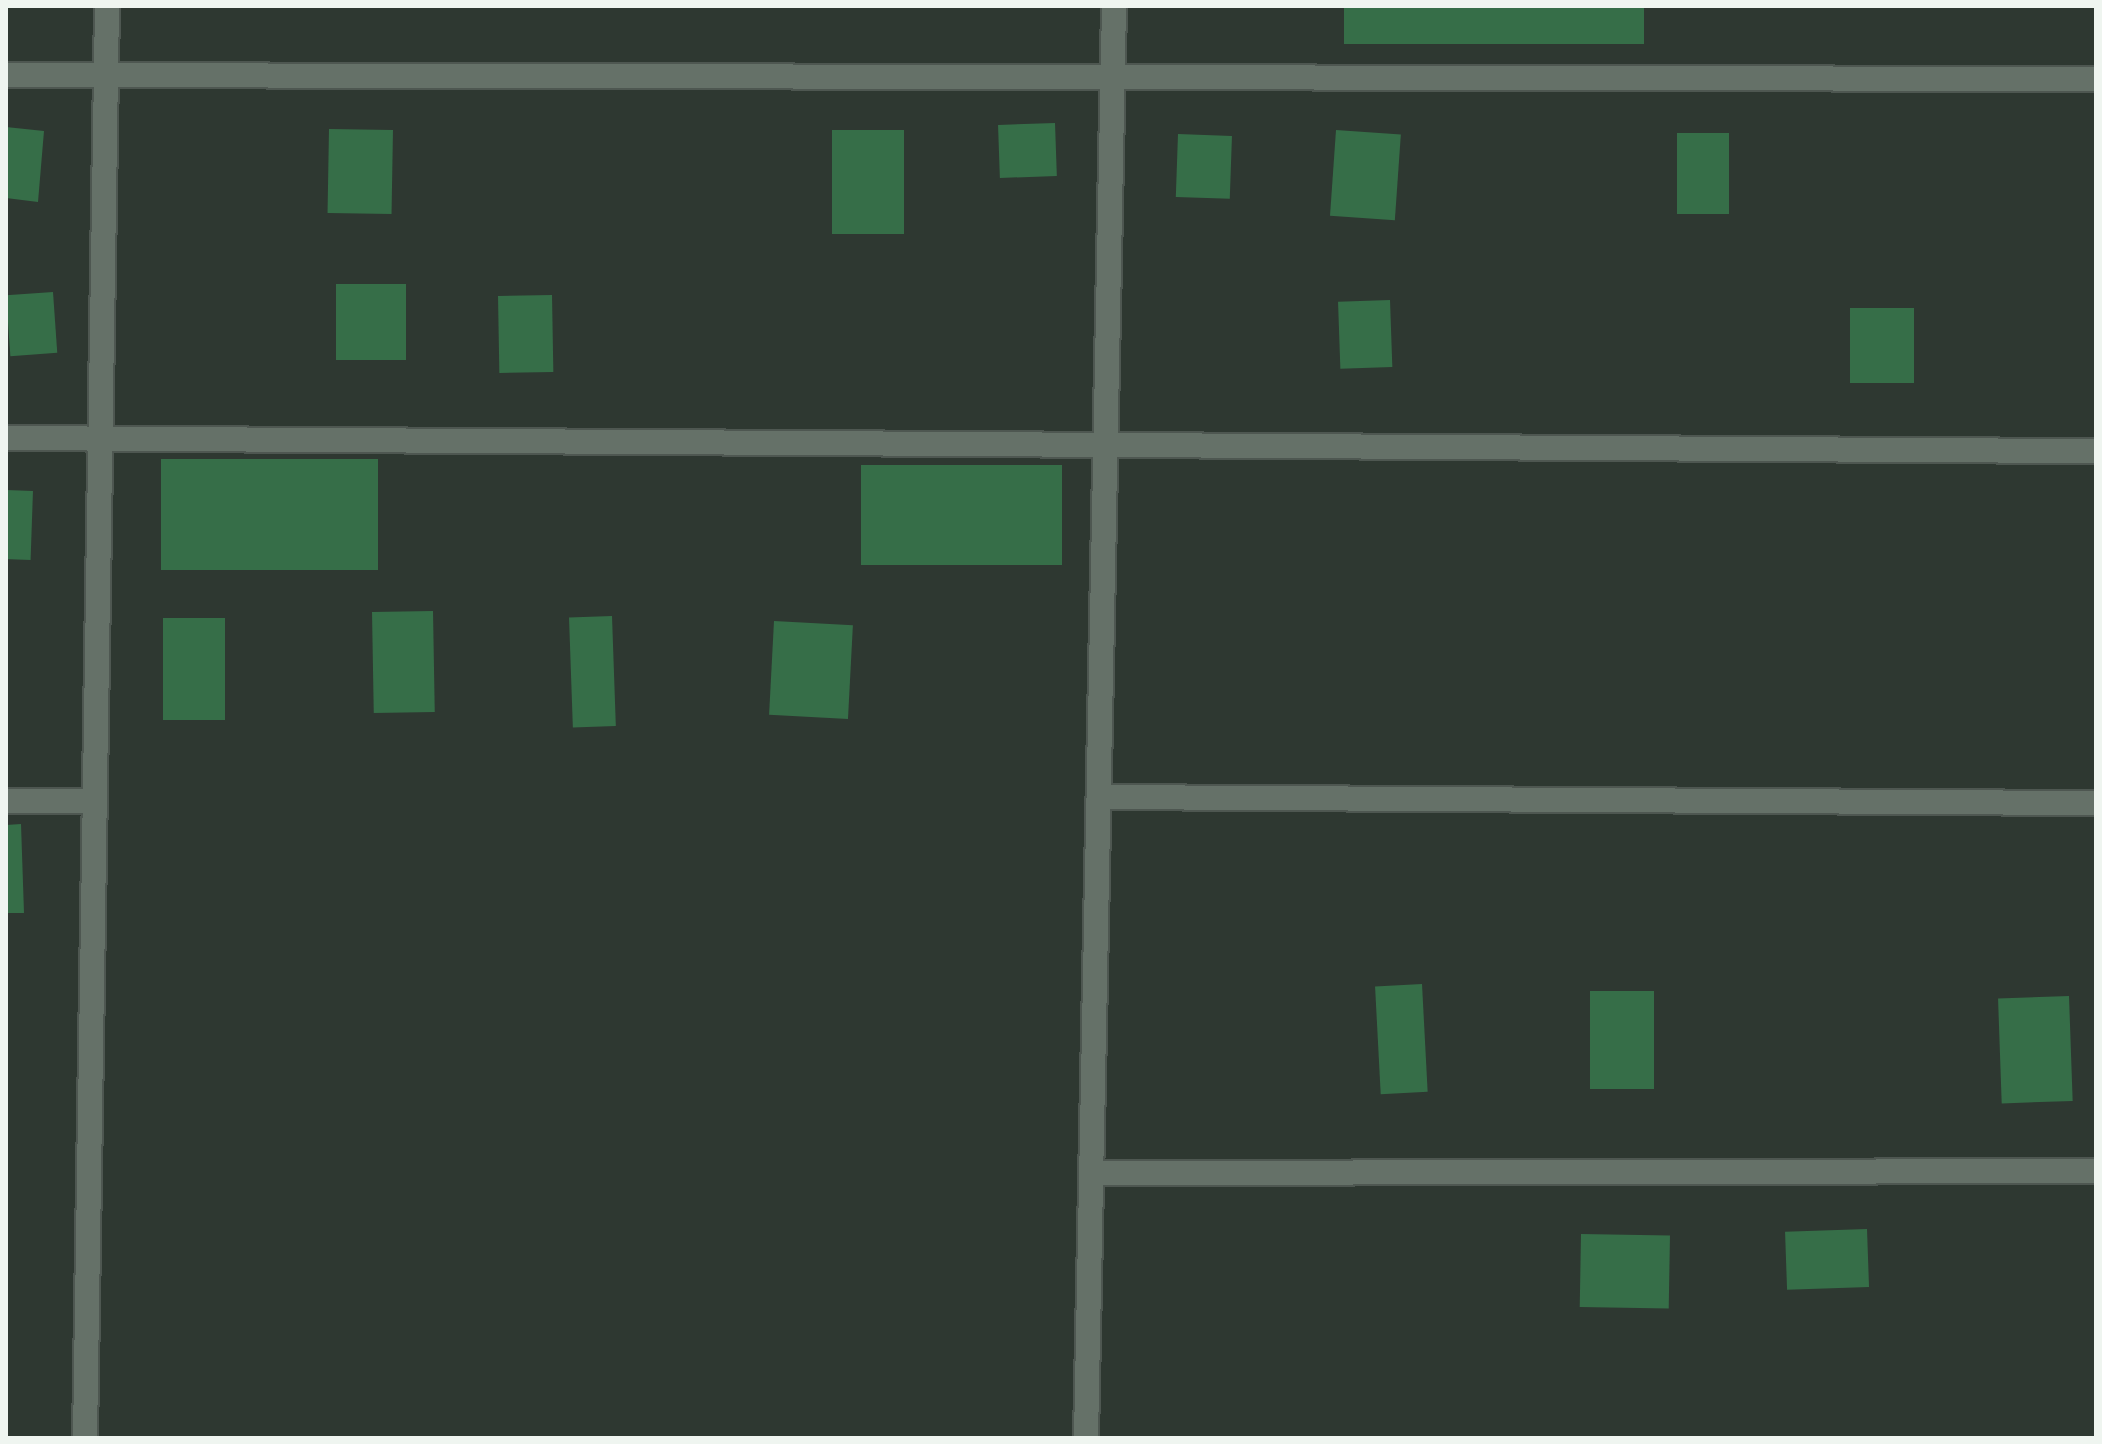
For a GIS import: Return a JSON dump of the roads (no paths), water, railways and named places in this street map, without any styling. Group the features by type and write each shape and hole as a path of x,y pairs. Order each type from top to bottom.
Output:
{"lane":[{"path":"85,1438 107,6"},
{"path":"1086,1438 1097,1173 1114,6"},
{"path":"6,75 2096,79"},
{"path":"6,438 2096,451"},
{"path":"1102,797 2096,803"},
{"path":"6,801 94,801"},
{"path":"1097,1173 2096,1171"}]}
